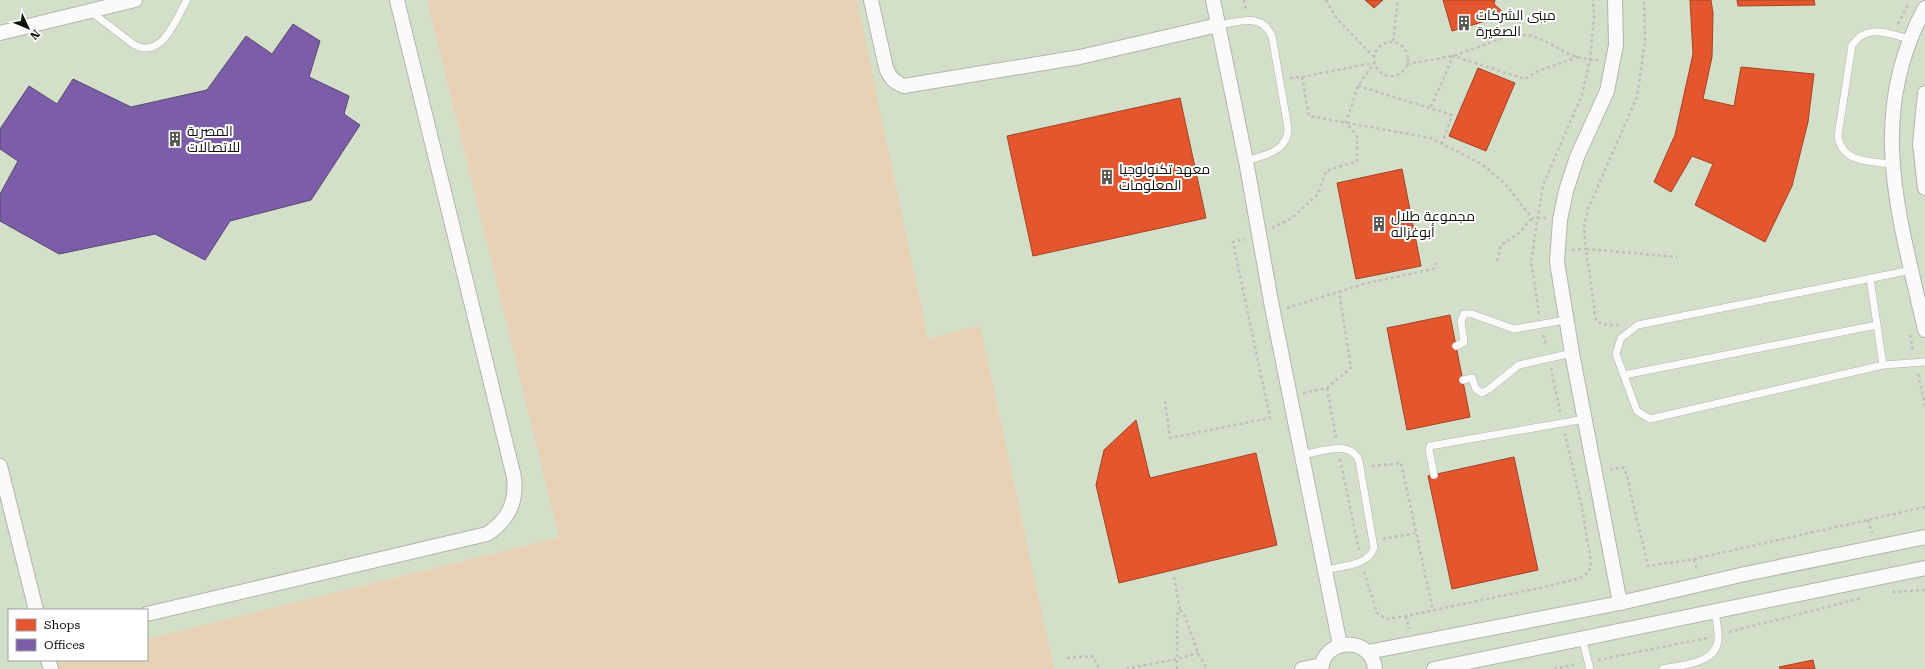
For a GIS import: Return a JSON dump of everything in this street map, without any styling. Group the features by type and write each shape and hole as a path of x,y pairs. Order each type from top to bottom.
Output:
{"street":[{"path":"0,33 135,0"},
{"path":"148,614 487,534 498,526 507,516 513,504 516,491 514,477 397,0"},
{"path":"871,0 889,76 896,83 904,86 1080,57 1218,25"},
{"path":"1213,0 1246,162 1273,313 1340,645"},
{"path":"1615,0 1616,45 1607,91 1577,157 1566,191 1560,220 1557,262 1572,353 1620,603"},
{"path":"1925,8 1910,39 1898,80 1892,122 1892,164 1895,191 1925,330"},
{"path":"1925,93 1920,144 1925,188"},
{"path":"0,466 36,609"},
{"path":"1368,652 1620,603 1745,574 1925,537"},
{"path":"1434,669 1925,568"},
{"path":"1302,669 1322,667 1328,652 1340,645 1355,645 1368,652 1372,659 1374,669"}],"lane":[{"path":"90,11 133,44 147,49 161,43 186,0"},
{"path":"1218,25 1252,20 1261,22 1268,28 1272,36 1288,136 1280,149 1246,162"},
{"path":"1892,164 1854,158 1845,154 1839,146 1838,136 1852,45 1858,37 1866,32 1876,31 1910,39"},
{"path":"1912,270 1638,325 1621,338 1616,354 1637,411 1650,419 1883,365 1925,362"},
{"path":"1870,278 1883,365"},
{"path":"1456,346 1464,342 1461,321 1464,314 1472,314 1514,329 1566,320"},
{"path":"1624,375 1877,324"},
{"path":"1463,380 1472,378 1476,389 1482,393 1519,365 1572,353"},
{"path":"1434,475 1429,450 1430,446 1585,419"},
{"path":"1302,455 1343,448 1354,452 1357,456 1360,468 1374,541 1372,554 1362,562 1325,570"},
{"path":"1663,669 1704,660 1711,655 1716,648 1718,640 1715,610"},
{"path":"1582,638 1590,669"}],"path":[{"path":"1326,0 1337,19 1373,56"},
{"path":"1393,42 1398,0"},
{"path":"1327,388 1338,449 1362,562 1377,613 1386,619 1433,610 1544,587 1580,578 1589,572 1591,562 1582,508 1541,324 1531,261 1543,185 1582,95 1590,60 1594,16 1593,0"},
{"path":"1638,325 1604,325 1596,320 1584,227 1588,209 1637,97 1645,42 1644,0"},
{"path":"1893,36 1911,0"},
{"path":"1407,64 1453,56 1509,36 1529,34 1570,55 1590,60"},
{"path":"1393,42 1400,44 1406,50 1408,57 1407,64 1399,74 1387,76 1381,73 1374,63 1373,56 1380,45 1393,42"},
{"path":"1453,56 1525,79 1538,71 1578,57"},
{"path":"1430,107 1453,56"},
{"path":"1280,79 1302,77 1374,63"},
{"path":"1346,122 1358,86 1374,63"},
{"path":"1302,77 1310,116 1430,138 1478,162 1492,172 1510,190 1532,218"},
{"path":"1358,86 1452,115 1442,144"},
{"path":"1346,122 1357,136 1357,161"},
{"path":"1497,261 1501,245 1519,233 1532,218 1538,217 1560,220"},
{"path":"1558,250 1586,249 1677,256"},
{"path":"1273,313 1364,284 1433,269 1438,260"},
{"path":"1290,396 1327,388 1351,368 1339,291"},
{"path":"1165,401 1170,438 1270,418"},
{"path":"1360,468 1401,463 1433,610"},
{"path":"1595,473 1622,467 1625,469 1648,566 1694,559 1925,507"},
{"path":"1374,541 1416,533"},
{"path":"1174,577 1180,610 1178,615 1177,669"},
{"path":"1180,610 1184,614 1198,653 1207,669"},
{"path":"1126,669 1177,659 1198,653"},
{"path":"1067,658 1093,656 1098,669"}],"shaded area":[{"path":"0,0 1925,0 1925,669 0,669"},
{"path":"427,0 857,0 928,339 980,325 1054,669 51,669 50,664 61,661 148,661 148,639 559,537"}],"building: Shops":[{"path":"1365,0 1383,0 1374,8"},
{"name":"مبنى الشركات الصغيرة","path":"1443,0 1495,0 1494,4 1506,15 1452,31"},
{"path":"1690,0 1711,0 1713,13 1712,57 1703,99 1734,106 1741,67 1814,74 1808,122 1792,186 1765,242 1695,205 1713,164 1692,156 1671,192 1654,182 1675,135 1693,54"},
{"path":"1737,0 1814,0 1815,5 1738,6"},
{"path":"1478,68 1515,83 1486,151 1449,136"},
{"name":"معهد تكنولوجيا المعلومات","path":"1180,98 1206,218 1033,256 1007,136"},
{"name":"مجموعة طلال أبوغزاله","path":"1402,169 1421,266 1356,279 1337,183"},
{"path":"1450,315 1470,417 1407,430 1387,328"},
{"path":"1136,420 1150,478 1256,453 1277,545 1119,583 1096,485 1104,450"},
{"path":"1514,457 1538,570 1452,589 1428,476"},
{"path":"1813,660 1815,669 1780,669 1779,667"}],"building: Offices":[{"name":"المصرية للاتصالات","path":"293,24 320,41 309,77 349,96 344,114 360,125 311,200 230,221 205,260 155,234 59,254 0,221 0,194 18,161 0,149 0,129 29,86 57,104 73,79 131,107 207,90 246,36 272,54"}],"place":[{"name":"مبنى الشركات الصغيرة","path":"1464,23"},
{"name":"المصرية للاتصالات","path":"175,139"},
{"name":"معهد تكنولوجيا المعلومات","path":"1107,177"},
{"name":"مجموعة طلال أبوغزاله","path":"1379,224"}]}
